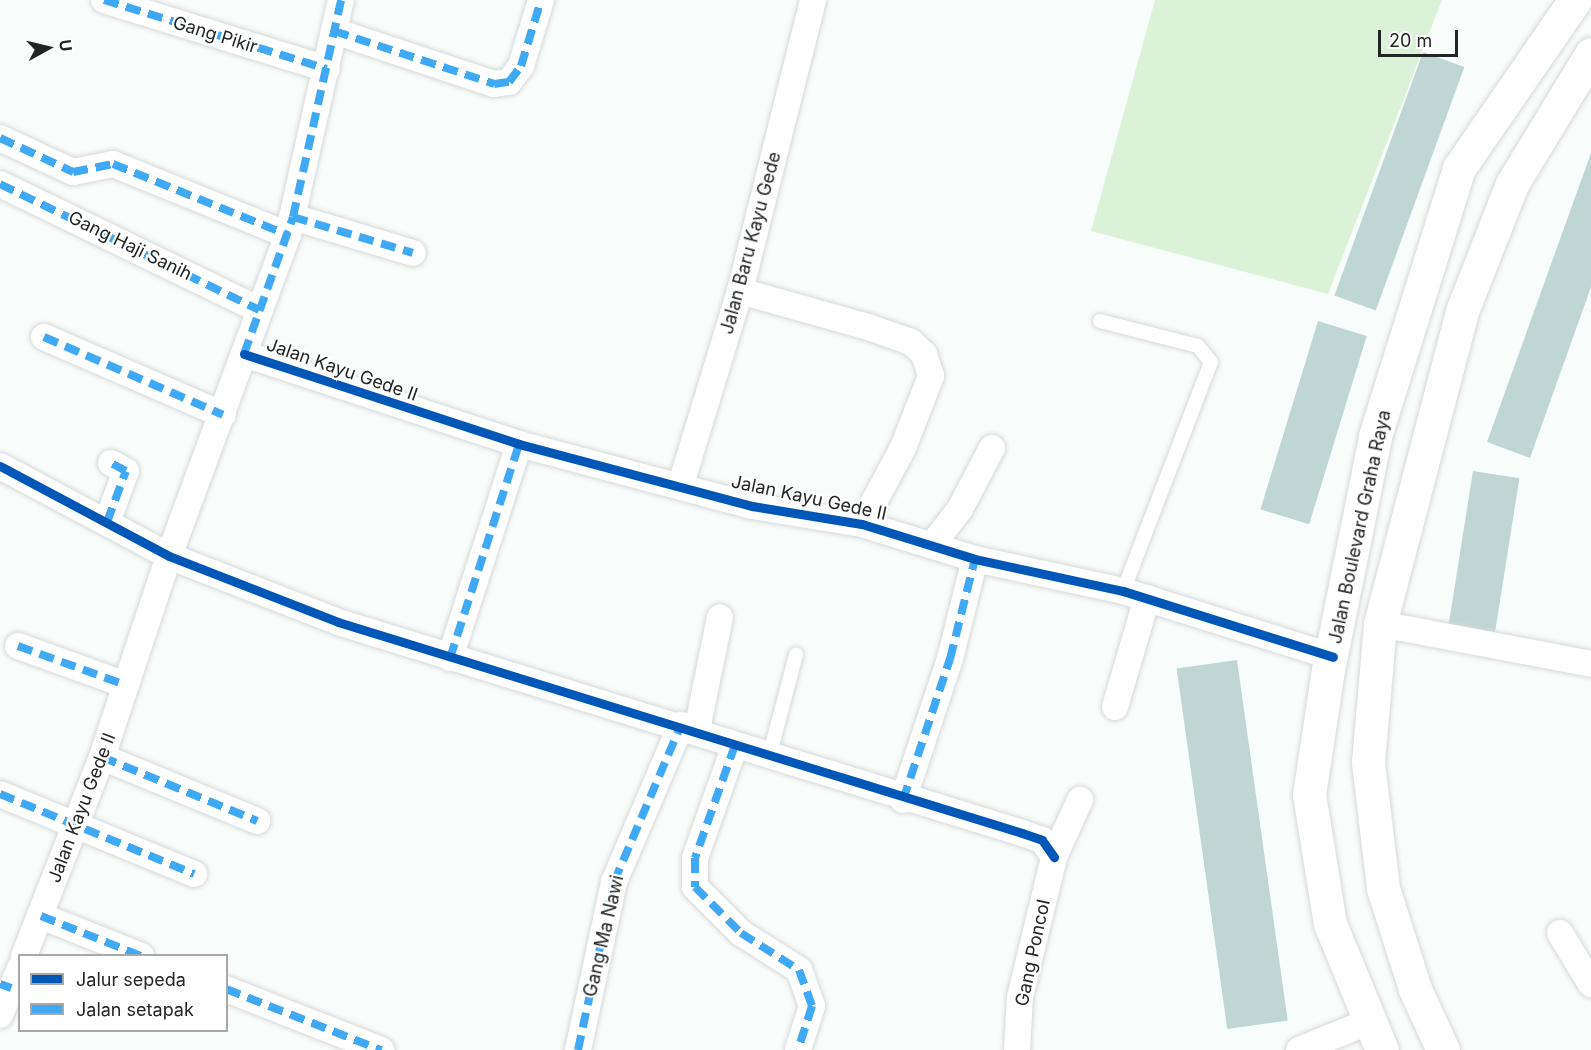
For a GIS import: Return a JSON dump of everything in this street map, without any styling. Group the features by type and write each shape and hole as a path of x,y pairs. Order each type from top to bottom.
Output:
{"main road":[{"name":"Jalan Boulevard Graha Raya","path":"1375,1036 1330,924 1309,795 1375,436 1459,168 1575,0"},
{"path":"1443,1050 1415,989 1383,888 1368,762 1380,624 1462,311 1512,184 1591,54"}],"street":[{"name":"Gang Pikir","path":"104,0 327,69"},
{"name":"Jalan Kayu Gede II","path":"25,954 102,757 169,556 291,226 342,0"},
{"path":"334,31 494,84 509,82 521,66 541,0"},
{"name":"Jalan Baru Kayu Gede","path":"681,484 740,291 813,0"},
{"path":"0,138 73,172 113,164 291,226 413,252"},
{"name":"Gang Haji Sanih","path":"0,184 259,310"},
{"path":"740,291 868,327 911,342 924,354 931,376 903,448 862,524"},
{"path":"44,337 223,415"},
{"name":"Jalan Kayu Gede II","path":"244,354 519,444 681,484 752,506 862,524 975,559 1123,591 1225,625 1333,657"},
{"path":"450,657 519,444"},
{"path":"932,545 960,509 992,448"},
{"path":"107,522 126,471 111,463"},
{"path":"0,466 169,556 338,622 689,727 769,757 903,800 1032,837 1054,857"},
{"path":"903,800 950,659 975,559"},
{"path":"1115,707 1147,598"},
{"name":"Gang Ma Nawi","path":"578,1050 614,882 689,727 720,617"},
{"path":"1380,624 1591,664"},
{"path":"18,646 126,685"},
{"path":"735,745 695,858 695,887 741,933 799,970 812,1006 798,1050"},
{"path":"102,757 257,821"},
{"path":"0,794 75,827 194,874"},
{"name":"Gang Poncol","path":"1017,1050 1020,997 1054,857 1080,800"},
{"path":"40,916 136,954"},
{"path":"1560,933 1591,984"},
{"path":"0,1015 10,980"},
{"path":"228,990 381,1050"},
{"path":"1299,1050 1375,1036"}],"lane":[{"path":"1100,321 1198,346 1210,362 1123,591"},
{"path":"769,757 796,654"}],"green space":[{"path":"1155,0 1442,0 1328,294 1091,231"}],"building":[{"path":"1423,52 1464,67 1376,310 1334,295"},
{"path":"1591,153 1591,287 1530,458 1487,442"},
{"path":"1318,321 1367,336 1309,524 1260,509"},
{"path":"1473,471 1519,478 1494,638 1448,631"},
{"path":"1237,660 1288,1020 1227,1029 1177,668"}],"marked path":[{"path":"104,0 327,69"},
{"path":"244,354 293,217 341,0"},
{"path":"334,31 494,84 509,82 521,66 541,0"},
{"path":"0,138 73,172 113,164 288,235"},
{"path":"0,184 259,310"},
{"path":"293,217 413,253"},
{"path":"44,337 223,415"},
{"path":"450,658 519,444"},
{"path":"107,522 126,471 111,463"},
{"path":"903,800 950,659 975,559"},
{"path":"18,646 126,685"},
{"path":"578,1050 614,882 681,725"},
{"path":"735,745 695,858 695,887 741,933 799,970 812,1006 798,1050"},
{"path":"102,757 257,821"},
{"path":"0,794 194,874"},
{"path":"41,916 136,954"},
{"path":"0,984 11,988"},
{"path":"228,990 381,1050"}],"cycle path":[{"path":"244,354 519,444 752,506 862,524 975,559 1123,591 1333,657"},
{"path":"0,466 169,556 338,622 1022,833 1042,840 1054,857"}]}
